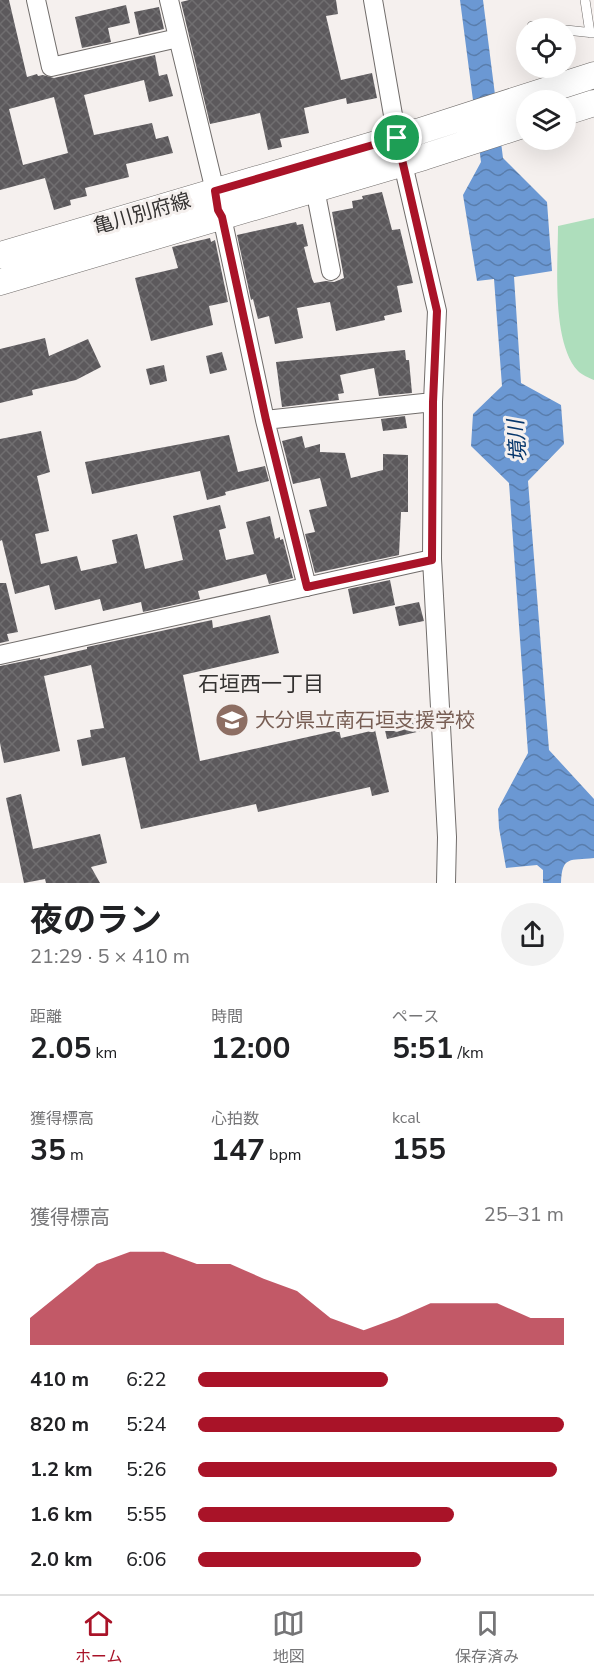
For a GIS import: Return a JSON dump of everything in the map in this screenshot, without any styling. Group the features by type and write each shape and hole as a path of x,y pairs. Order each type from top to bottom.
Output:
{"main road":[{"name":"亀川別府線","path":"0,255 409,134 594,75"},
{"path":"576,109 594,103"},
{"name":"亀川別府線","path":"0,282 414,160 516,127"}],"street":[{"path":"36,0 51,67 178,38"},
{"path":"169,0 218,210 222,217 266,420 307,587"},
{"path":"373,0 409,134 437,311 433,402 432,560 447,837 446,883"},
{"path":"315,189 331,271"},
{"path":"266,420 433,402"},
{"path":"0,655 432,560"}],"lane":[{"path":"576,31 592,33 585,0"}],"green space":[{"path":"594,218 594,380 578,371 569,358 560,322 557,280 558,226"}],"water":[{"name":"境川","path":"460,0 483,0 503,158 547,202 552,271 514,277 521,383 561,405 564,444 528,481 549,750 594,799 594,858 569,861 563,868 561,883 543,883 543,870 537,865 506,868 499,828 498,809 528,753 509,483 471,446 473,414 502,386 494,279 477,281 463,195 481,162"}],"building":[{"path":"0,0 9,0 27,77 37,74 54,78 155,55 159,76 167,74 173,96 149,102 144,80 84,95 94,135 152,123 156,139 168,136 173,153 126,164 129,177 85,188 87,196 70,200 71,205 54,210 45,178 0,190","holes":["54,97 68,153 23,165 9,109"]},
{"path":"189,0 336,0 338,14 326,16 341,80 372,73 377,98 347,104 346,98 304,108 309,133 280,139 282,147 268,150 260,113 210,124 181,2"},
{"path":"126,5 130,23 108,28 111,42 82,48 75,17"},
{"path":"159,7 164,29 139,35 134,12"},
{"path":"382,192 392,230 400,229 413,283 397,286 402,312 384,316 385,320 336,331 330,302 297,308 303,338 275,344 269,316 258,319 253,299 251,300 237,235 296,222 297,225 303,224 308,246 304,247 314,283 334,282 344,278 332,212 353,208 352,201 363,199 362,196"},
{"path":"210,238 211,242 215,240 228,302 209,306 213,325 151,341 135,278 178,268 172,247"},
{"path":"45,338 49,356 88,339 101,367 76,380 32,390 33,395 0,403 0,349"},
{"path":"405,350 406,360 409,360 412,393 379,396 374,368 340,375 344,393 338,394 339,400 282,407 276,362"},
{"path":"222,352 227,370 210,374 206,356"},
{"path":"164,365 167,381 150,385 146,369"},
{"path":"405,416 407,428 383,431 381,419"},
{"path":"41,431 50,472 37,476 49,531 35,534 41,564 77,556 81,571 117,563 112,540 137,534 145,569 183,560 173,516 220,505 226,528 219,530 226,560 254,554 246,522 270,516 275,539 280,537 280,540 283,539 293,578 269,584 266,574 198,591 200,599 143,612 141,602 103,611 100,599 55,610 49,585 15,594 2,540 0,541 0,439"},
{"path":"229,435 238,472 265,466 269,481 225,492 226,495 207,500 200,471 92,494 85,462"},
{"path":"302,436 305,448 320,444 320,452 345,453 351,478 383,470 383,454 408,455 408,512 401,512 399,555 315,573 305,534 315,532 309,510 327,506 320,478 293,484 282,441"},
{"path":"390,580 395,605 353,614 348,589"},
{"path":"0,583 6,583 18,632 7,634 9,641 0,643"},
{"path":"419,602 424,621 399,626 395,607"},
{"path":"270,615 279,653 183,675 200,761 339,730 341,738 375,730 389,792 372,796 370,787 258,812 256,804 141,829 125,757 82,766 77,740 91,737 90,730 104,728 91,665 44,676 60,751 4,763 0,743 0,666 40,658 40,660 87,649 87,647 212,620 213,628"},
{"path":"417,714 421,731 387,739 383,722"},
{"path":"21,794 33,849 100,834 107,863 91,867 100,883 46,883 45,879 24,883 6,798"}],"place":[{"name":"大分県立南石垣支援学校","path":"232,720"}],"district":[{"name":"石垣西一丁目","path":"261,684"}],"route":[{"path":"397,138 437,311 433,402 432,560 307,587 266,420 215,191 397,138"}]}
